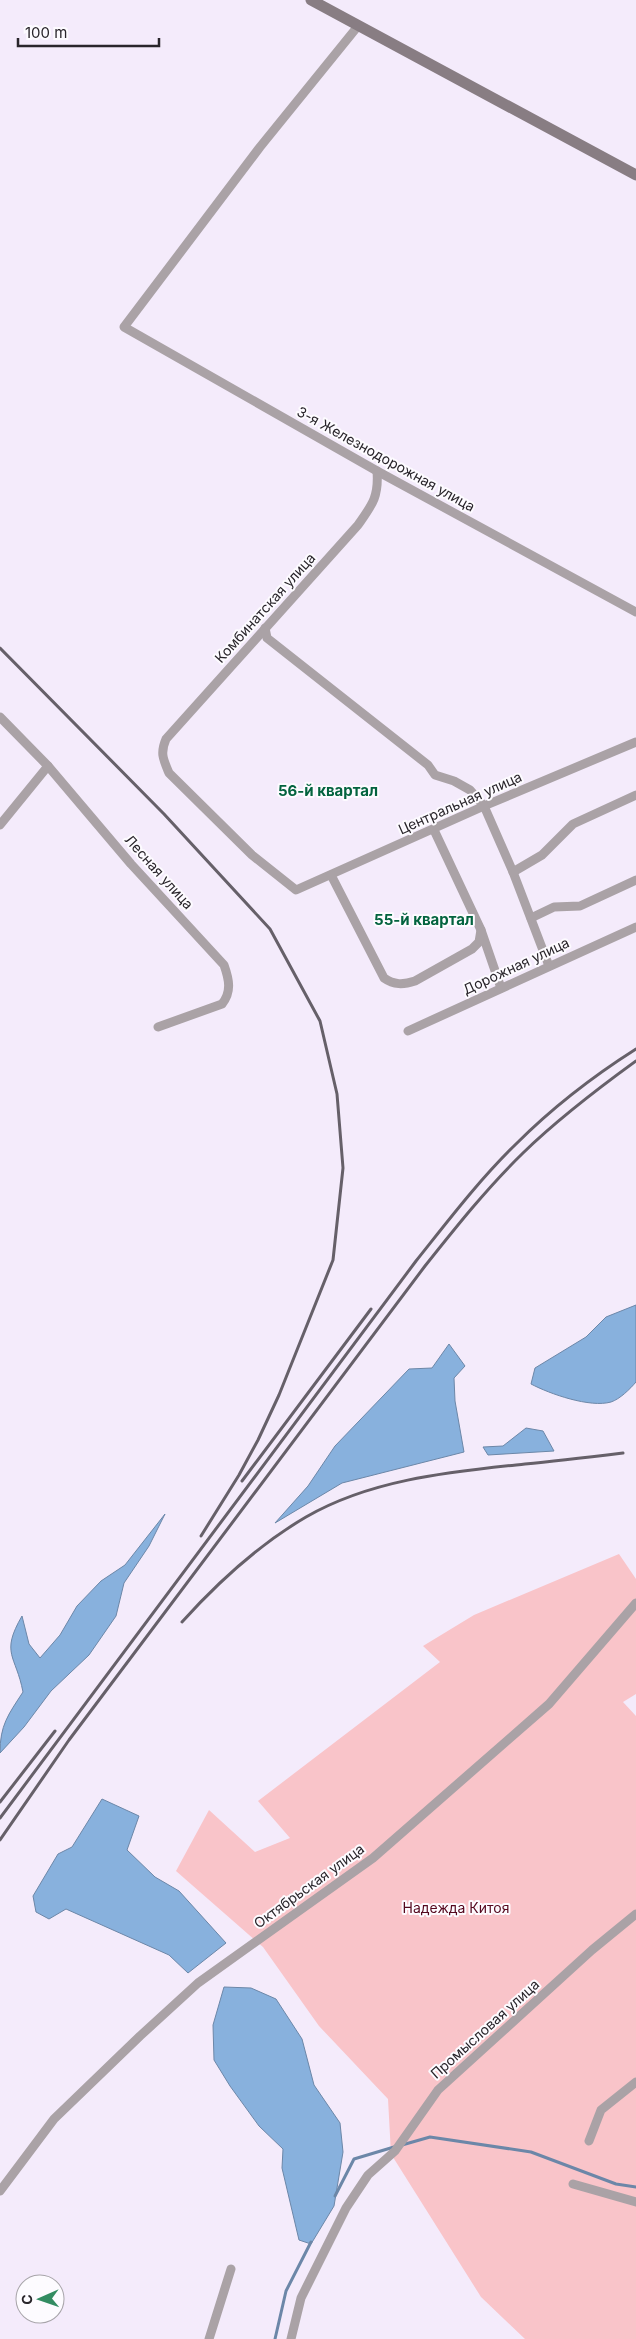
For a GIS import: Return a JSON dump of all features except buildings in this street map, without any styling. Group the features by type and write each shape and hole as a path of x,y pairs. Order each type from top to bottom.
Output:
{"street":[{"path":"311,0 636,175"},
{"name":"3-я Железнодорожная улица","path":"358,26 260,147 124,327 377,471 636,612"},
{"name":"Комбинатская улица","path":"296,890 245,848 169,773 162,758 161,750 166,738 358,525 374,502 378,488 377,471"},
{"path":"265,628 267,638 428,765 432,772 463,784 484,806 513,872 549,966"},
{"name":"Лесная улица","path":"0,717 48,766 131,864 224,965 229,989 227,998 222,1004 158,1027"},
{"name":"Центральная улица","path":"296,890 434,830 484,806 636,742"},
{"path":"0,825 48,766"},
{"path":"513,872 542,855 573,824 636,796"},
{"path":"434,830 481,930 501,988"},
{"path":"330,875 384,978 390,982 406,984 415,981 464,954 476,946 481,930"},
{"path":"531,918 554,907 580,906 636,880"},
{"name":"Дорожная улица","path":"408,1031 636,927"},
{"name":"Октябрьская улица","path":"0,2191 54,2119 198,1983 372,1858 395,1839 549,1704 636,1603"},
{"name":"Промысловая улица","path":"291,2339 301,2298 346,2208 368,2176 395,2151 438,2090 592,1950 636,1914"},
{"path":"589,2141 601,2110 636,2082"},
{"path":"573,2184 636,2202"},
{"path":"209,2339 231,2270"}],"green space":[{"name":"Надежда Китоя","path":"619,1554 636,1579 636,1694 623,1702 636,1716 636,2339 525,2339 481,2297 391,2154 388,2099 319,2026 263,1947 176,1871 209,1810 255,1852 290,1838 258,1801 440,1662 423,1646 474,1615"}],"water":[{"path":"636,1305 636,1382 628,1391 611,1402 592,1403 559,1396 531,1384 535,1368 586,1337 606,1317"},
{"path":"449,1344 465,1366 454,1378 455,1401 464,1452 342,1483 275,1523 308,1486 335,1446 409,1369 432,1368"},
{"path":"526,1428 543,1431 554,1451 488,1455 483,1447 503,1446"},
{"path":"165,1514 149,1546 124,1583 116,1616 89,1655 51,1691 24,1727 0,1753 3,1727 23,1692 11,1647 15,1629 22,1616 29,1644 40,1658 60,1635 77,1606 101,1581 125,1565"},
{"path":"102,1799 139,1816 127,1850 155,1877 179,1891 226,1943 188,1973 169,1955 66,1909 49,1919 36,1912 33,1896 58,1854 72,1847"},
{"path":"224,1987 251,1988 276,1999 302,2039 314,2085 340,2123 343,2152 334,2206 311,2244 299,2240 282,2168 283,2149 259,2126 214,2060 213,2025"}],"waterway":[{"path":"402,2145 430,2137 531,2152 616,2184 636,2187"},
{"path":"335,2196 354,2159 394,2147"},
{"path":"275,2339 286,2291 311,2242"}],"railway":[{"path":"0,648 164,814 270,929 320,1021 337,1094 343,1168 333,1260 279,1395 258,1440 239,1475 201,1536"},
{"path":"0,1818 416,1261 464,1201 502,1158 543,1118 605,1070 636,1049"},
{"path":"0,1840 69,1740 460,1222 536,1140 636,1061"},
{"path":"242,1481 371,1309"},
{"path":"182,1622 210,1592 255,1552 288,1528 331,1504 385,1486 440,1474 623,1453"},
{"path":"0,1802 55,1731"}],"district":[{"name":"56-й квартал","path":"328,791"},
{"name":"55-й квартал","path":"424,920"}]}
